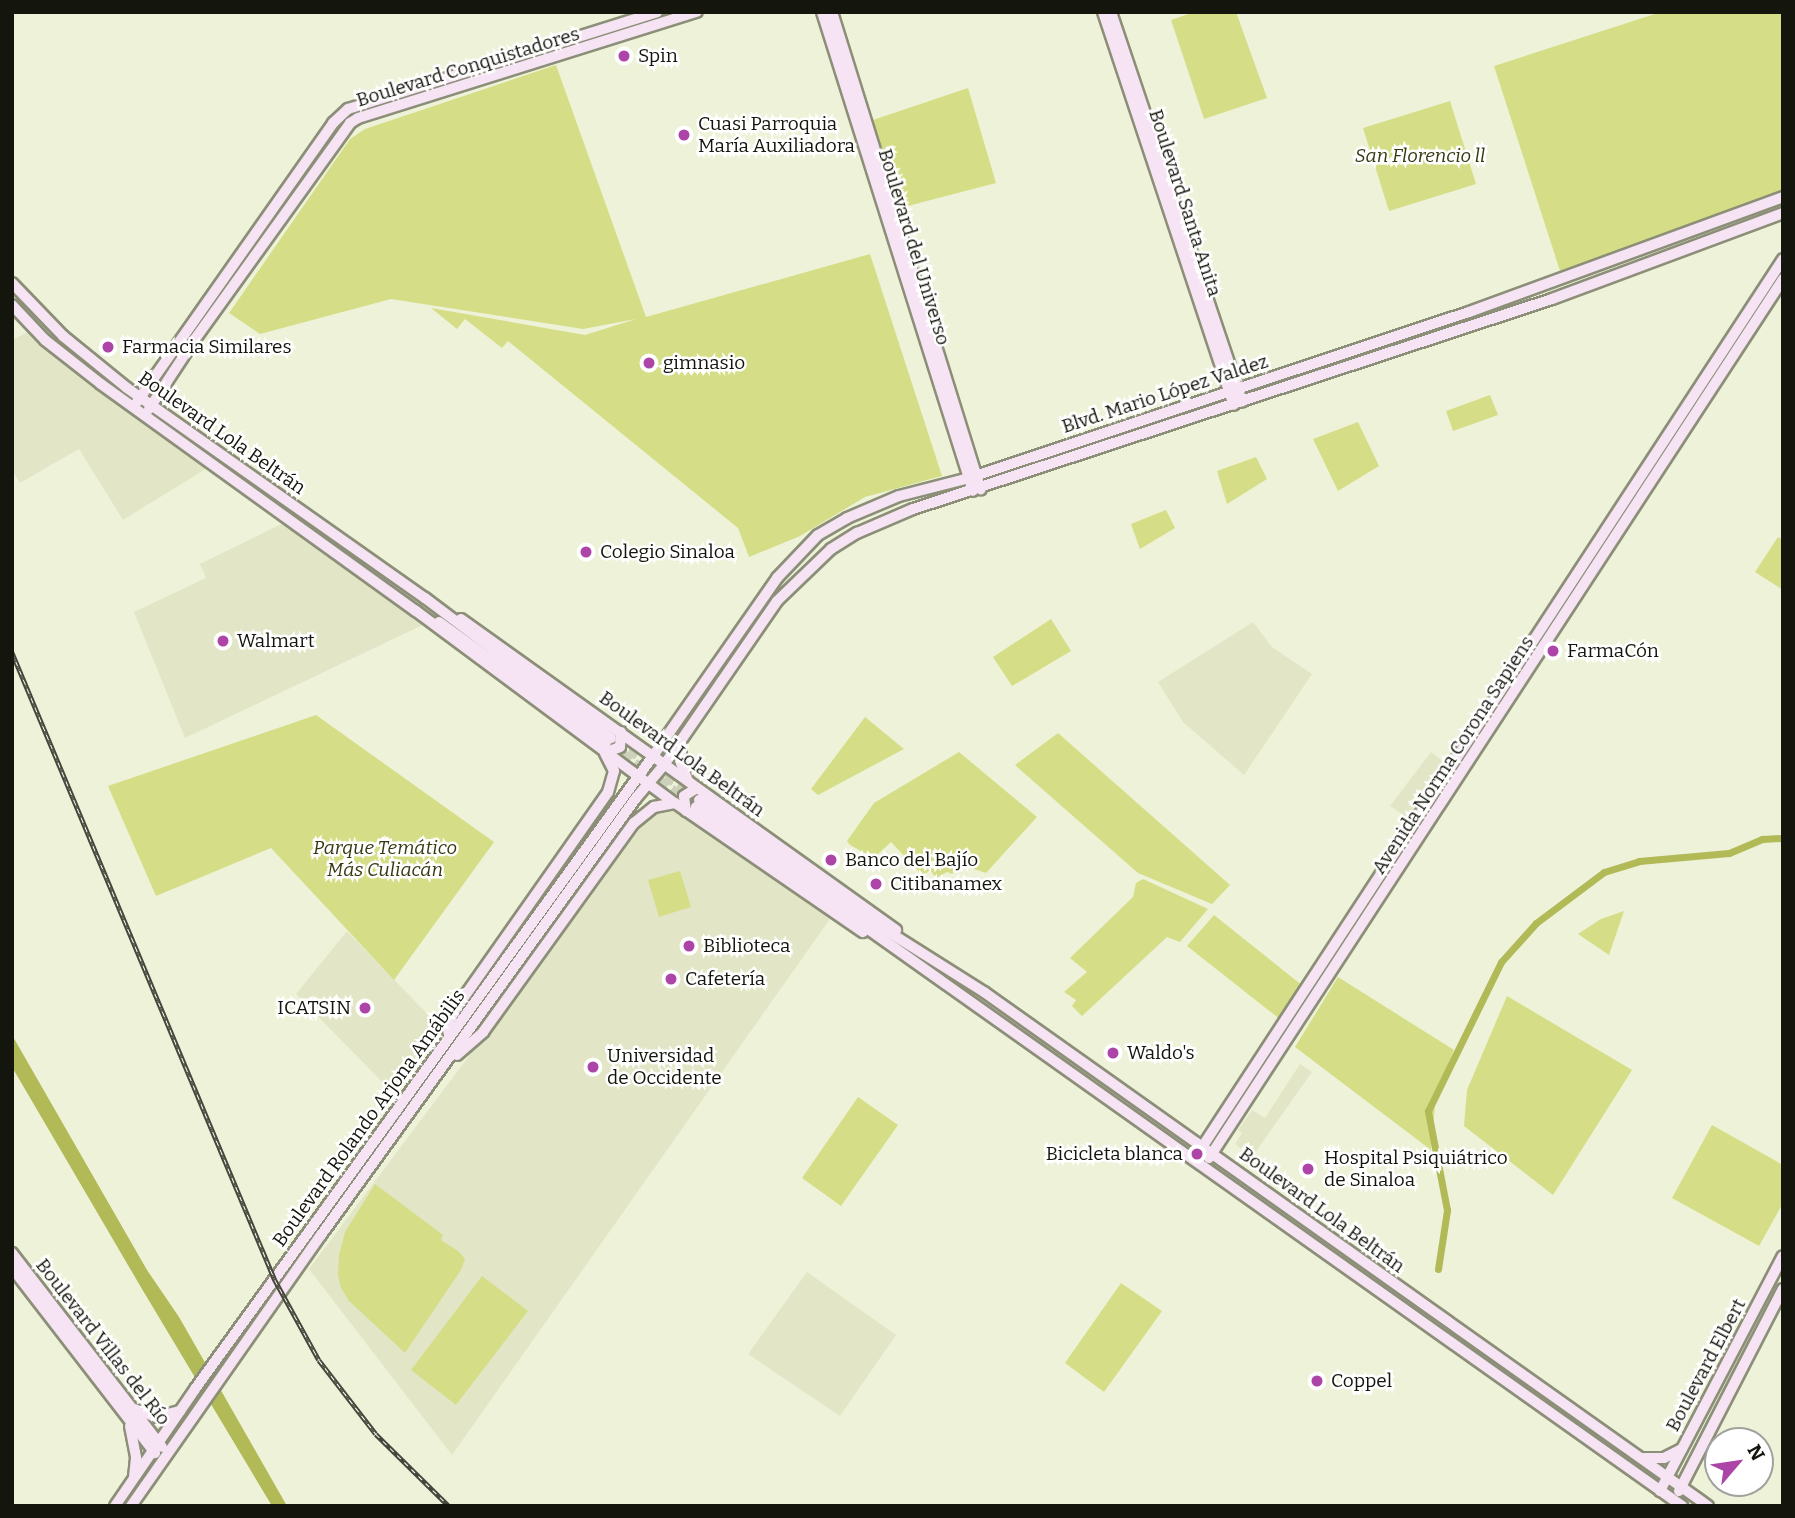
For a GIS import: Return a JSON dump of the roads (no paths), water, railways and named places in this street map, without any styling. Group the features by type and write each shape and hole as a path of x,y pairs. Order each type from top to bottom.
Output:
{"main road":[{"name":"Boulevard Conquistadores","path":"133,407 333,123 348,109 657,12"},
{"name":"Boulevard Conquistadores","path":"145,415 202,329 350,123 698,12"},
{"name":"Boulevard del Universo","path":"822,12 838,46"},
{"name":"Boulevard del Universo","path":"832,12 838,46 977,490"},
{"name":"Boulevard Santa Anita","path":"1103,12 1238,403"},
{"name":"Boulevard Santa Anita","path":"1111,12 1233,390"},
{"name":"Blvd. Mario López Valdez","path":"653,755 777,578 808,543 832,526 873,505 973,476 1481,307 1783,197"},
{"name":"Blvd. Mario López Valdez","path":"665,764 776,601 813,563 857,533 882,521 1552,299 1783,213"},
{"path":"1724,360 1783,260"},
{"path":"1724,360 1783,279"},
{"name":"Boulevard Lola Beltrán","path":"12,283 63,336 140,397 425,598 608,742 639,774 675,803 694,806 876,924 914,945"},
{"name":"Boulevard Lola Beltrán","path":"12,305 60,353 416,611 608,742 636,743 876,914 914,945 1203,1146 1708,1506"},
{"name":"Avenida Norma Corona Sapiens","path":"1195,1158 1724,360"},
{"name":"Avenida Norma Corona Sapiens","path":"1204,1165 1724,360"},
{"path":"636,743 649,743 671,729"},
{"path":"681,740 680,758 693,785 686,793 694,806"},
{"path":"449,1035 447,1025 457,1007 608,792 614,778 608,742"},
{"name":"Boulevard Rolando Arjona Amábilis","path":"118,1503 195,1389 653,755"},
{"name":"Boulevard Rolando Arjona Amábilis","path":"131,1506 164,1456 649,781 665,764"},
{"path":"451,1060 471,1046 483,1031 640,817 654,807 675,803"},
{"name":"Boulevard Lola Beltrán","path":"694,806 839,918 905,957 1195,1158 1503,1381 1679,1504"},
{"name":"Boulevard Villas del Río","path":"12,1254 155,1446"},
{"name":"Boulevard Elbert","path":"1660,1491 1783,1256"},
{"name":"Boulevard Villas del Río","path":"12,1268 125,1405 127,1419 164,1456"},
{"name":"Boulevard Elbert","path":"1679,1504 1681,1486 1783,1289"},
{"path":"125,1405 156,1417 180,1411"},
{"path":"127,1419 136,1458 134,1480"},
{"path":"1641,1458 1664,1458 1683,1449"}],"waterway":[{"path":"1438,1269 1447,1210 1428,1111 1501,962 1536,923 1604,872 1639,861 1729,853 1762,839 1783,838"}],"tunnel":[{"path":"617,741 696,798"},
{"path":"610,746 696,807"}],"railway":[{"path":"12,652 275,1280 319,1360 376,1434 449,1506"}],"place":[{"name":"Spin","path":"624,56"},
{"name":"Cuasi Parroquia María Auxiliadora","path":"684,135"},
{"name":"Farmacia Similares","path":"108,347"},
{"name":"gimnasio","path":"649,363"},
{"name":"Colegio Sinaloa","path":"586,552"},
{"name":"Walmart","path":"223,641"},
{"name":"FarmaCón","path":"1553,651"},
{"name":"Banco del Bajío","path":"831,860"},
{"name":"Citibanamex","path":"876,884"},
{"name":"Biblioteca","path":"689,946"},
{"name":"Cafetería","path":"671,979"},
{"name":"ICATSIN","path":"365,1008"},
{"name":"Waldo's","path":"1113,1053"},
{"name":"Universidad de Occidente","path":"593,1067"},
{"name":"Bicicleta blanca","path":"1197,1154"},
{"name":"Hospital Psiquiátrico de Sinaloa","path":"1308,1169"},
{"name":"Coppel","path":"1317,1381"}],"park label":[{"name":"San Florencio ll","path":"1420,156"},
{"name":"Parque Temático Más Culiacán","path":"385,859"}]}
